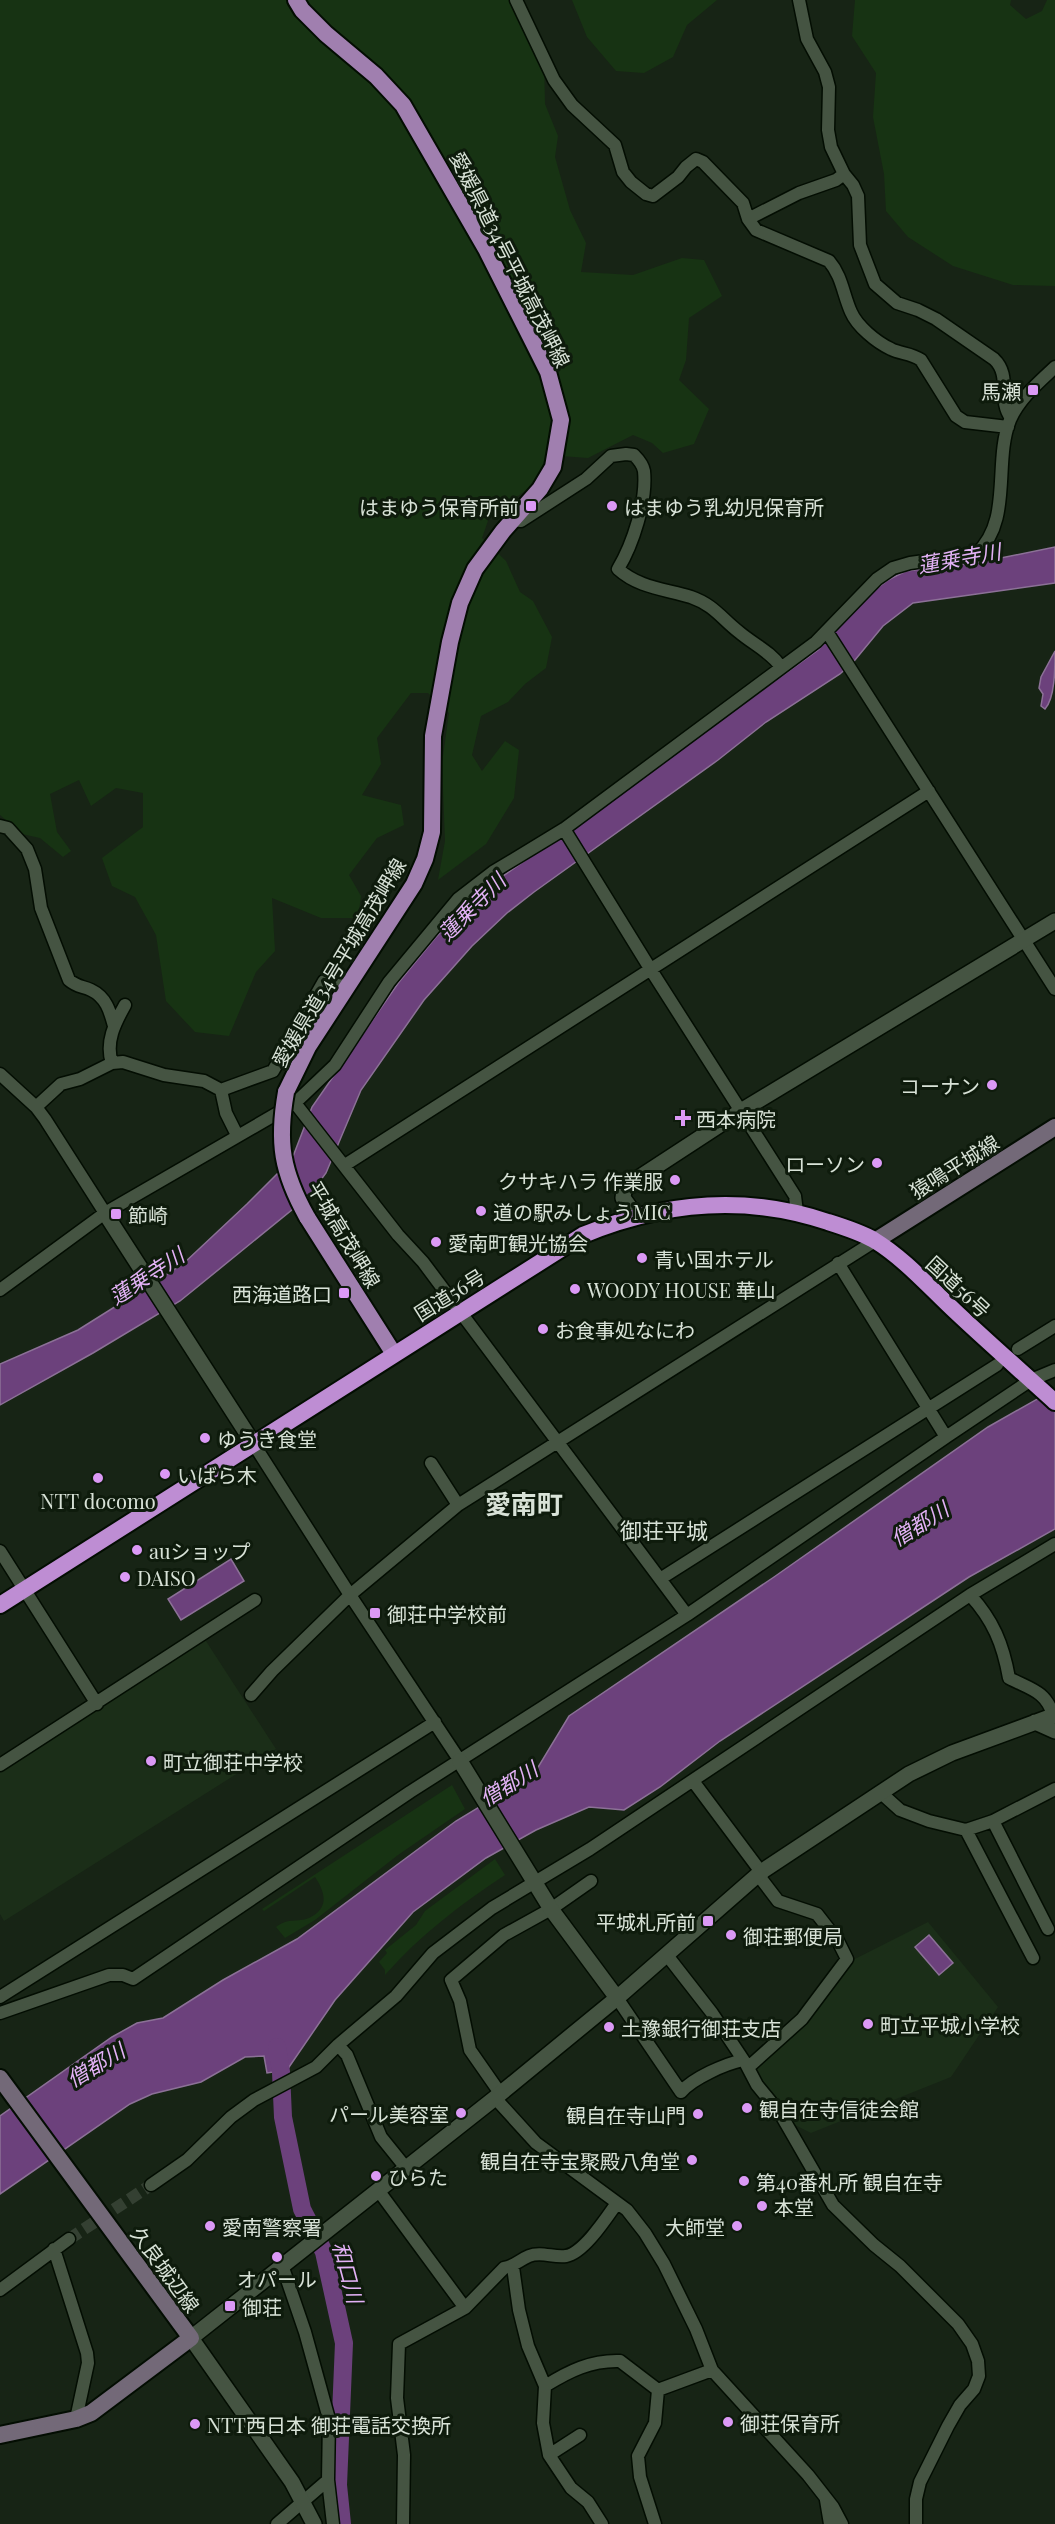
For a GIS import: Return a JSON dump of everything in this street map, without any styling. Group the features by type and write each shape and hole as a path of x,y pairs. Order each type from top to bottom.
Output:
{"highway":[{"name":"国道56号","path":"0,1605 583,1235 636,1216 711,1204 797,1212 850,1229 875,1241 914,1271 1043,1391"}],"main road":[{"name":"愛媛県道34号平城高茂岬線","path":"290,1098 308,1047 414,884 425,859 432,832 433,736 450,642 460,603 476,569 540,489 553,467 561,420 548,372 486,249 403,105 376,76 326,34 302,10 296,0"},
{"name":"平城高茂岬線","path":"290,1098 281,1122 281,1147 286,1172 307,1217 394,1354"},
{"name":"猿鳴平城線","path":"875,1241 1055,1127"},
{"name":"久良城辺線","path":"0,2435 76,2419 101,2408 191,2338 4,2083"}],"street":[{"path":"516,0 554,80 572,105 615,145 623,172 631,182 646,194 653,196 678,177 696,159 703,162 743,203 748,219 756,230 830,261 837,270 851,312 860,325 892,351 913,354 921,360 956,416 965,422 1009,422"},
{"path":"0,1290 105,1213 237,1136 335,1065 390,982 458,899 493,872 566,831 781,667 830,635 863,592 893,568 910,563 976,554 984,547 992,531 999,501 1009,422 1004,400 1005,378 1002,367 936,319 918,309 897,303 876,284 860,245 858,196 831,147 828,130 829,87 825,72 807,39 799,0"},
{"path":"748,219 799,193 836,180 844,174"},
{"path":"1009,422 1031,389 1055,367"},
{"path":"513,520 521,521 554,500 586,479 611,456 634,455 644,470 641,505 627,555 618,569 635,581 693,597 718,611 739,632 775,658 781,667"},
{"path":"830,635 1055,989"},
{"path":"344,1162 651,970 929,790"},
{"path":"0,826 8,828 27,849 35,869 41,908 69,980 75,986 91,990 102,998 110,1011 114,1026"},
{"path":"566,831 651,970 795,1196 797,1212"},
{"path":"636,1216 623,1198 624,1190 741,1111 1055,921"},
{"path":"36,1107 61,1084 80,1079 112,1062 123,1062 164,1075 204,1081 221,1090 273,1071 324,981 343,979"},
{"path":"112,1062 109,1046 114,1026 125,1005"},
{"path":"0,1074 36,1107 171,1313 350,1595 435,1722 551,1909 617,1998 681,2092 689,2083 734,2062 752,2064 802,2019 847,1959 838,1941 817,1914 778,1901 762,1880 761,1872 693,1781"},
{"path":"221,1090 226,1113 237,1136"},
{"path":"290,1098 344,1162 460,1311 556,1443 687,1615"},
{"path":"251,1695 272,1671 350,1595 458,1505 875,1241"},
{"path":"838,1263 946,1437"},
{"path":"1018,1349 1055,1326"},
{"path":"660,1579 997,1365"},
{"path":"0,2013 109,1975 123,1975 133,1979 687,1615 946,1437 1043,1391 1055,1370"},
{"path":"431,1462 458,1505"},
{"path":"152,2185 187,2160 231,2116 316,2067 338,2045 396,1996 442,1945 492,1908 693,1781 970,1595 1055,1544"},
{"path":"0,1551 97,1704"},
{"path":"314,2524 303,2500 191,2338 617,1998 761,1872 909,1774 952,1753 1035,1722 1054,1720 1049,1702 1045,1697 1009,1678 1004,1652 995,1628 970,1595"},
{"path":"0,1765 255,1600"},
{"path":"0,1997 435,1722"},
{"path":"880,1792 900,1810 929,1821 966,1830 993,1821 1055,1789"},
{"path":"993,1821 1048,1929"},
{"path":"966,1830 1032,1958"},
{"path":"591,1881 551,1909 504,1935 452,1980 460,2001 470,2050 497,2095 536,2143 627,2210 645,2233 664,2264 696,2329 712,2370 826,2499 842,2524"},
{"path":"666,1954 712,2013 758,2085 780,2113 833,2205 874,2245 900,2266 958,2324 972,2344 978,2361 979,2376 974,2389 960,2405 948,2426 920,2482 916,2499 916,2524"},
{"path":"338,2045 347,2055 381,2137 406,2168"},
{"path":"378,2190 465,2308"},
{"path":"403,2524 404,2455 397,2398 399,2344 465,2308 504,2268 513,2266 529,2256 541,2254 565,2256 573,2253 594,2233 617,2203"},
{"path":"0,2290 69,2239"},
{"path":"54,2249 87,2353 88,2363 76,2419"},
{"path":"282,2265 305,2332 329,2419 328,2480 333,2524"},
{"path":"513,2266 519,2310 528,2346 545,2386 543,2423 549,2455 572,2488 588,2502 602,2524"},
{"path":"545,2386 574,2368 620,2361 658,2390"},
{"path":"658,2390 712,2370"},
{"path":"654,2524 640,2477 638,2456 655,2423 658,2390"},
{"path":"549,2455 580,2435"},
{"path":"277,2524 328,2480"},
{"path":"826,2499 830,2524"}],"shaded area":[{"path":"0,0 511,0 544,60 545,104 558,136 555,157 570,210 586,243 581,272 633,275 682,258 704,260 722,296 689,318 686,360 679,380 709,409 694,444 663,453 652,443 633,435 588,458 547,455 534,485 490,515 482,538 506,561 520,592 533,601 552,637 546,668 525,684 508,702 481,716 472,755 482,771 505,741 519,750 514,798 486,844 438,880 445,841 442,763 449,713 428,693 411,693 377,738 381,764 362,795 401,805 404,825 377,838 349,875 361,896 358,918 321,918 272,898 275,951 256,972 229,1036 195,1032 166,1001 156,935 135,897 112,886 102,858 143,827 143,793 116,788 91,806 79,780 50,794 57,832 71,851 63,857 40,838 22,834 0,815"},
{"path":"572,0 717,0 687,25 673,57 644,73 616,71 587,37"},
{"path":"855,0 1011,0 1010,5 1026,19 1042,11 1047,0 1055,0 1055,286 1013,285 953,266 908,237 886,211 884,174 873,117 876,73 852,36"},
{"path":"204,1638 276,1749 4,1921 0,1914 0,1767"},
{"path":"452,1785 465,1809 398,1855 315,1920 285,1938 276,1927 285,1922 309,1918 320,1909 324,1899 315,1877 264,1911 262,1909"},
{"path":"495,1859 505,1875 442,1921 398,1960 385,1975 385,1970 379,1962 387,1953 385,1950 416,1925 425,1911"},
{"path":"928,1922 998,2007 951,2077 811,2133 791,2123 754,2071 755,2065 792,2036 847,1963"}],"water":[{"name":"蓮乗寺川","path":"1055,547 1055,583 913,603 883,626 855,660 840,674 766,722 718,760 507,913 472,946 424,1000 361,1090 326,1173 309,1196 180,1301 0,1405 0,1364 78,1330 183,1264 292,1159 312,1107 399,982 435,938 478,894 818,650 868,595 888,580 906,571 981,562"},
{"path":"1055,651 1053,691 1045,709 1041,706 1043,694 1039,688 1041,677"},
{"name":"僧都川","path":"1055,1389 1055,1529 969,1577 720,1741 660,1787 624,1810 589,1807 536,1830 486,1858 413,1912 335,2000 287,2070 267,2073 264,2056 245,2057 201,2082 152,2094 130,2104 0,2194 0,2116 112,2037 137,2023 163,2018 223,1980 297,1939 456,1821 534,1774 569,1716 774,1577 988,1427"},
{"path":"231,1559 244,1581 181,1620 168,1599"},
{"path":"929,1935 953,1963 939,1975 915,1947"}],"waterway":[{"name":"和口川","path":"277,2047 281,2072 283,2117 302,2209 324,2252 344,2343 338,2485 342,2524"}],"tunnel":[{"path":"69,2239 151,2185"}],"place":[{"name":"馬瀬","path":"1033,390"},
{"name":"はまゆう保育所前","path":"531,506"},
{"name":"はまゆう乳幼児保育所","path":"612,506"},
{"name":"コーナン","path":"992,1085"},
{"name":"西本病院","path":"683,1118"},
{"name":"ローソン","path":"877,1163"},
{"name":"クサキハラ 作業服","path":"675,1180"},
{"name":"道の駅みしょうMIC","path":"481,1211"},
{"name":"節崎","path":"116,1214"},
{"name":"愛南町観光協会","path":"436,1242"},
{"name":"青い国ホテル","path":"642,1258"},
{"name":"WOODY HOUSE 華山","path":"575,1289"},
{"name":"西海道路口","path":"344,1293"},
{"name":"お食事処なにわ","path":"543,1329"},
{"name":"ゆうき食堂","path":"205,1438"},
{"name":"いばら木","path":"165,1474"},
{"name":"NTT docomo","path":"98,1478"},
{"name":"auショップ","path":"137,1550"},
{"name":"DAISO","path":"125,1577"},
{"name":"御荘中学校前","path":"375,1613"},
{"name":"町立御荘中学校","path":"151,1761"},
{"name":"平城札所前","path":"708,1921"},
{"name":"御荘郵便局","path":"731,1935"},
{"name":"町立平城小学校","path":"868,2024"},
{"name":"土豫銀行御荘支店","path":"609,2027"},
{"name":"観自在寺信徒会館","path":"747,2108"},
{"name":"パール美容室","path":"461,2113"},
{"name":"観自在寺山門","path":"698,2114"},
{"name":"観自在寺宝聚殿八角堂","path":"692,2160"},
{"name":"ひらた","path":"376,2176"},
{"name":"第40番札所 観自在寺","path":"744,2181"},
{"name":"本堂","path":"762,2206"},
{"name":"愛南警察署","path":"210,2226"},
{"name":"大師堂","path":"737,2226"},
{"name":"オパール","path":"277,2257"},
{"name":"御荘","path":"230,2306"},
{"name":"御荘保育所","path":"728,2422"},
{"name":"NTT西日本 御荘電話交換所","path":"195,2424"}],"district":[{"name":"愛南町","path":"524,1503"},
{"name":"御荘平城","path":"664,1530"}]}
